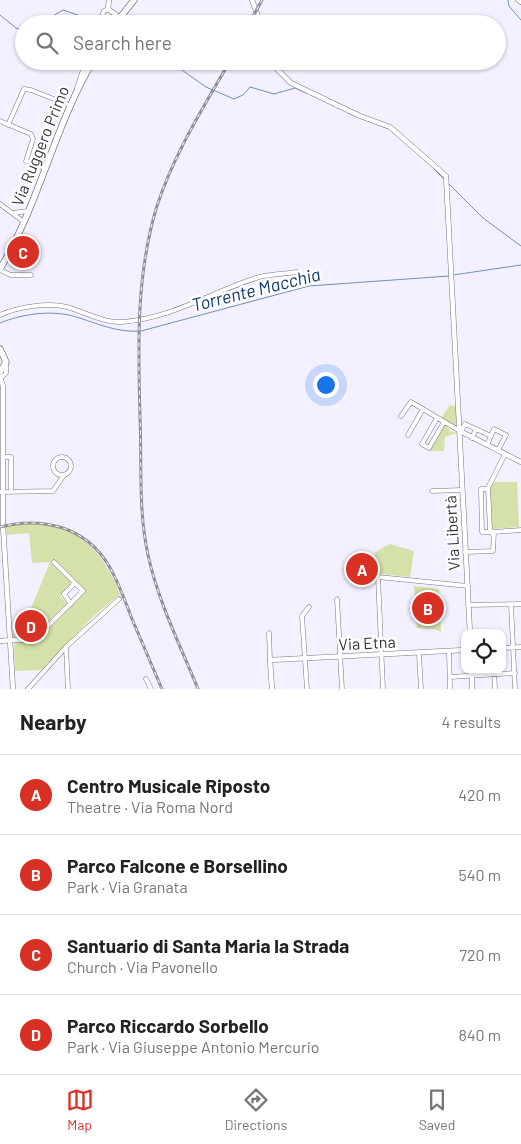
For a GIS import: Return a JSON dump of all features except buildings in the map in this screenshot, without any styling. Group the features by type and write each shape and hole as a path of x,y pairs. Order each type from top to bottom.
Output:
{"main road":[{"path":"121,15 134,0"},
{"name":"Via Ruggero Primo","path":"0,270 14,246 29,212 69,105 88,70"},
{"path":"0,349 6,362 0,376"}],"street":[{"path":"102,15 104,11 108,9 109,0"},
{"path":"252,0 258,15"},
{"path":"108,9 116,15"},
{"path":"76,90 83,70"},
{"name":"Via Libertà","path":"278,70 292,83 360,116 390,127 444,173 454,298 470,629"},
{"path":"8,125 24,89 69,105"},
{"path":"0,122 31,134 33,139 26,161 46,168"},
{"path":"0,204 9,213 24,222"},
{"path":"9,213 29,212"},
{"path":"14,246 30,250 30,260"},
{"path":"0,270 11,275 31,275"},
{"path":"0,315 23,308 52,306 67,307 109,321 138,320 183,307 257,278 297,272"},
{"path":"0,376 3,386 3,493 13,689"},
{"path":"401,416 411,402 460,432 521,462"},
{"path":"408,435 423,409"},
{"path":"437,418 422,444 429,448 444,422"},
{"path":"460,432 465,424 491,436"},
{"path":"472,438 476,429"},
{"path":"487,445 494,429 506,435 498,450"},
{"path":"465,552 493,551 488,489 505,454"},
{"path":"4,457 11,457 11,492"},
{"path":"3,493 53,491 64,475 71,472 71,465 64,458 54,460 54,470 64,475"},
{"path":"488,489 481,489 482,532 492,534 496,531 521,530"},
{"path":"432,491 462,490"},
{"path":"0,560 6,560"},
{"path":"0,641 30,640 37,637 83,591 54,562"},
{"path":"383,689 378,577 468,586"},
{"path":"71,604 64,594 75,583"},
{"path":"28,689 66,647 119,599"},
{"path":"337,599 342,689"},
{"path":"511,604 515,689"},
{"path":"468,605 521,604"},
{"path":"306,689 302,616 309,607"},
{"path":"269,633 272,689"},
{"path":"66,647 68,689"},
{"path":"506,648 521,647"},
{"name":"Via Etna","path":"270,660 461,650"},
{"path":"449,651 450,689"},
{"path":"419,653 421,689"},
{"path":"506,673 515,673"},
{"path":"450,677 466,674"},
{"path":"472,674 472,689"},
{"path":"494,674 495,689"},
{"path":"146,679 151,689"}],"green space":[{"path":"450,405 456,407 457,427 441,418"},
{"path":"444,425 450,429 449,431 457,433 445,437 444,451 429,451"},
{"path":"494,482 517,482 519,527 492,529 490,488"},
{"path":"23,523 41,523 58,526 84,540 105,564 120,594 94,616 41,670 15,671 14,643 38,640 86,591 53,559 51,562 72,583 60,596 67,603 34,636 13,637 13,629 21,633 50,562 32,563 29,533 7,535 6,526"},
{"path":"390,544 414,551 410,577 373,573 372,564 374,564 375,552"},
{"path":"414,586 439,589 441,632 434,629 417,628"}],"waterway":[{"path":"508,0 509,6 521,20"},
{"path":"54,15 63,10 78,15"},
{"path":"0,15 15,27"},
{"path":"182,70 206,87 234,99 243,95 250,87 274,94 295,88 306,93"},
{"path":"348,113 389,129 396,135"},
{"path":"426,161 444,179"},
{"path":"449,184 483,218 521,246"},
{"name":"Torrente Macchia","path":"453,275 521,265"},
{"name":"Torrente Macchia","path":"0,323 27,315 55,313 73,316 115,329 141,331 309,286 449,276"}],"railway":[{"path":"254,15 262,0"},
{"path":"198,689 170,623 152,572 145,538 141,486 140,310 145,258 157,206 172,168 225,70"},
{"path":"0,527 16,524 47,524 76,534 88,542 109,566 116,579 162,689"}],"place":[{"name":"Santuario di Santa Maria la Strada","path":"23,252"},
{"name":"Centro Musicale Riposto","path":"362,569"},
{"name":"Parco Falcone e Borsellino","path":"428,608"},
{"name":"Parco Riccardo Sorbello","path":"31,626"}]}
